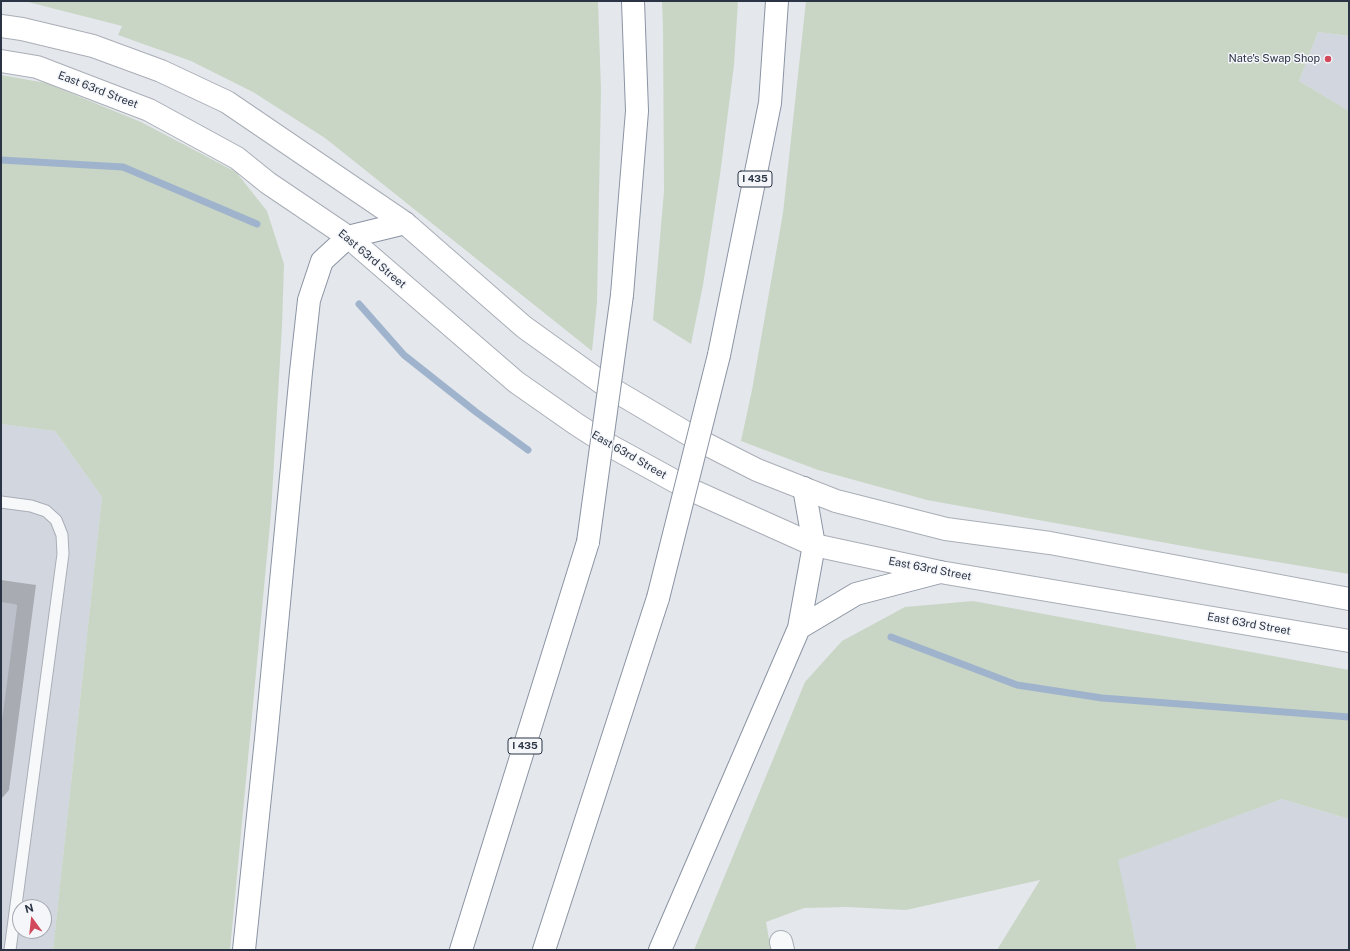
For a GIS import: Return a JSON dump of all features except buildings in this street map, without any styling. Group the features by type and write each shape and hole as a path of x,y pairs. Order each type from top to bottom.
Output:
{"main road":[{"name":"I 435","path":"461,950 588,542 622,295 637,111 633,1"},
{"name":"I 435","path":"544,950 658,598 719,355 770,103 777,1"},
{"path":"1,26 22,29 93,46 162,71 227,102 406,223 524,327 602,383 700,441 757,470 836,501 946,529 1050,543 1349,599"},
{"name":"East 63rd Street","path":"1,61 37,67 149,110 237,158 268,183 348,237 516,382 576,424 607,444 689,489 814,545 940,572 1349,641"},
{"path":"244,950 309,300 322,261 348,237 406,223"},
{"path":"660,950 799,628 814,545 804,488"},
{"path":"799,628 856,594 940,572"}],"lane":[{"path":"1,502 31,506 46,511 56,520 62,535 63,554 10,950"}],"shaded area":[{"name":"Nate's Swap Shop","path":"1318,32 1349,36 1349,111 1299,81"},
{"path":"1,424 55,431 102,497 53,950 1,950"},
{"path":"1282,799 1349,819 1349,950 1137,950 1117,860"}],"green space":[{"path":"24,1 598,1 601,90 597,302 592,351 325,138 253,92 191,61 118,35 122,26"},
{"path":"662,1 738,1 734,65 720,175 703,285 691,344 653,320 664,191"},
{"path":"806,1 1349,1 1349,36 1318,32 1299,81 1349,111 1349,574 927,500 818,470 741,441 752,390 783,213"},
{"path":"1,75 46,83 141,122 236,172 267,211 284,264 282,326 271,513 230,950 53,950 102,497 55,431 1,424"},
{"path":"973,601 1349,670 1349,819 1282,799 1118,860 1137,950 997,950 1040,880 906,910 847,907 804,908 766,922 771,950 694,950 805,682 842,641 905,607"}],"waterway":[{"path":"1,160 123,167 257,224"},
{"path":"359,304 404,355 476,412 528,450"},
{"path":"891,637 1017,685 1102,698 1349,717"}],"place":[{"name":"Nate's Swap Shop","path":"1328,59"}]}
